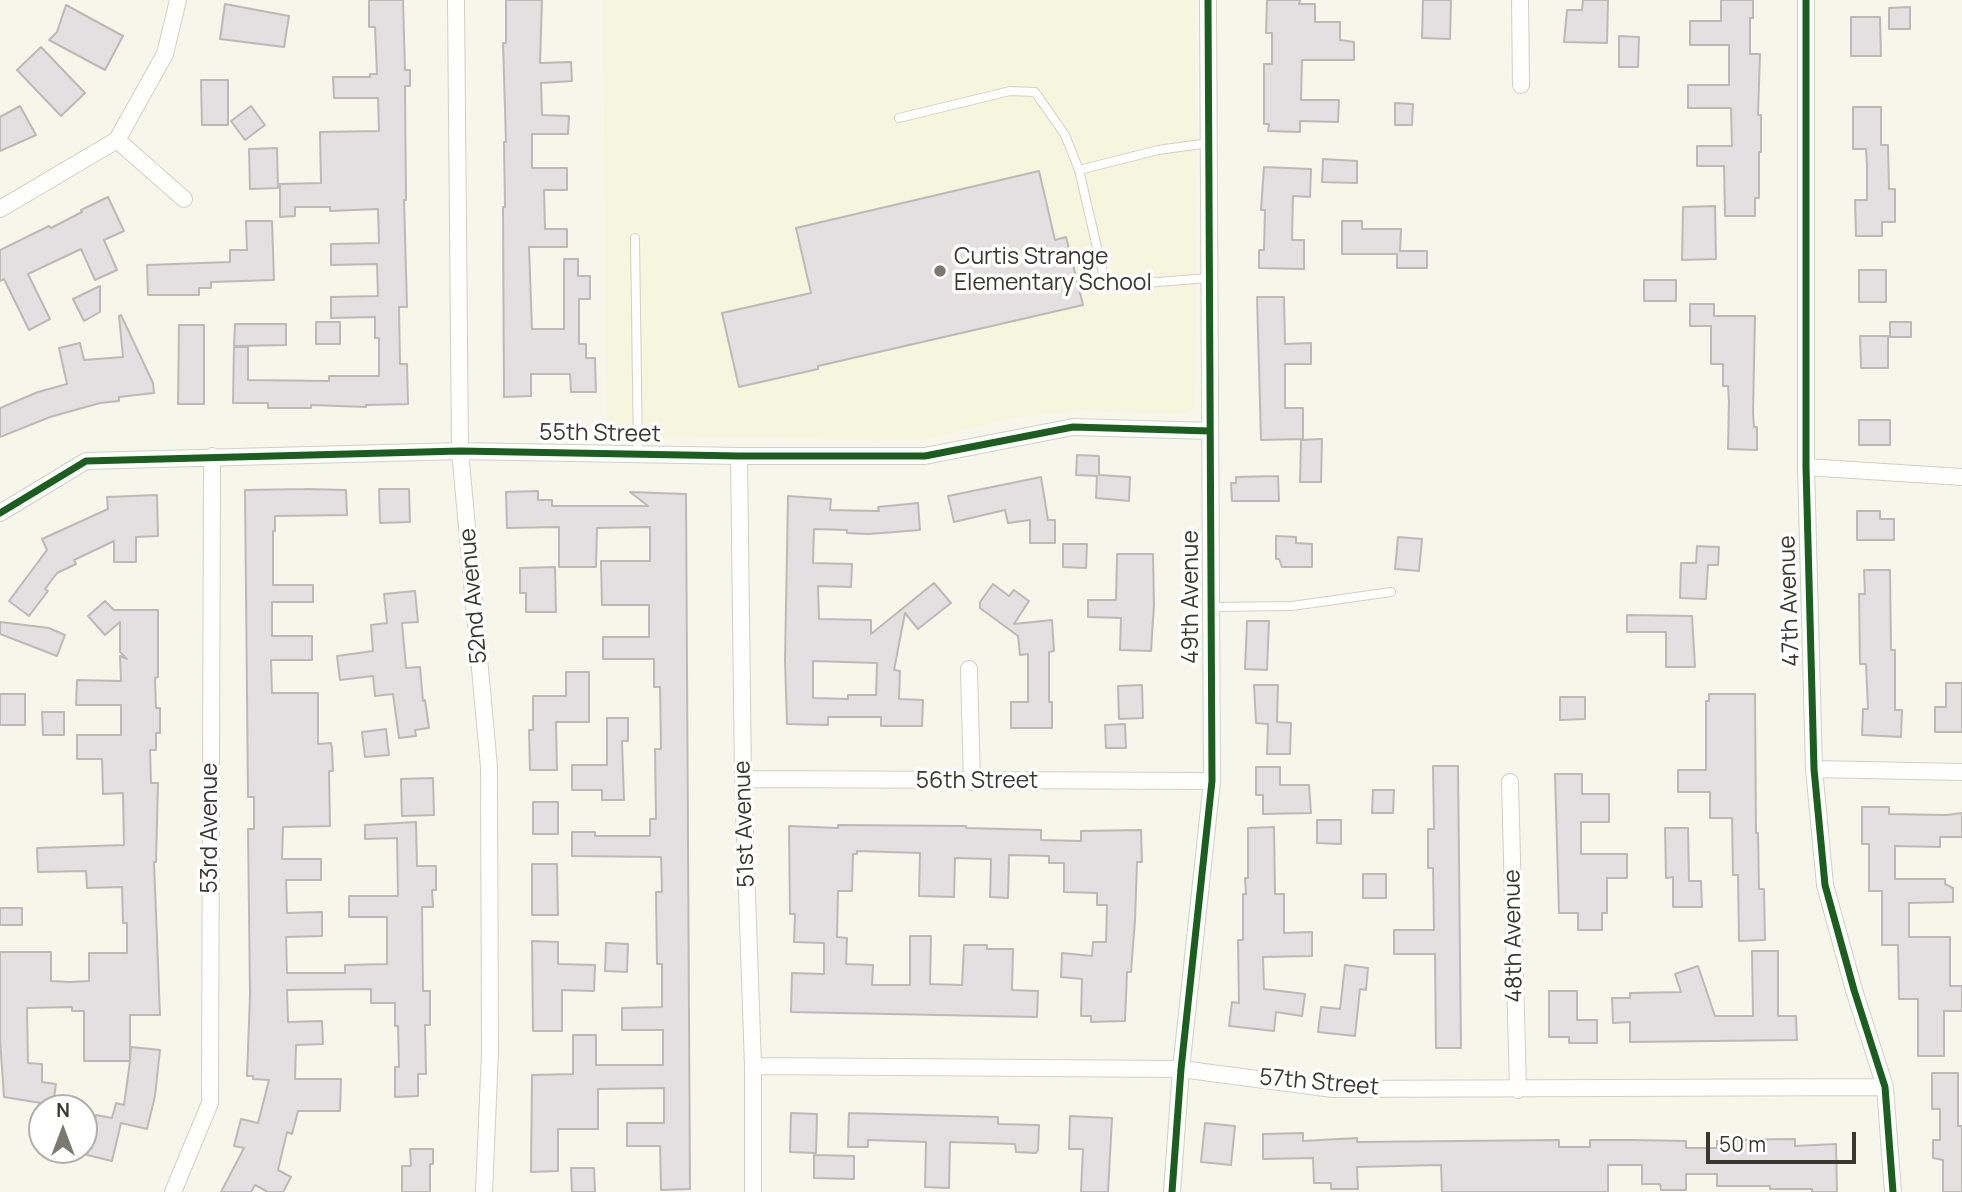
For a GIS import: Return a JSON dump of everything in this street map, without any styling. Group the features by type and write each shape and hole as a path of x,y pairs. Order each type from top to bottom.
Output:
{"street":[{"path":"0,209 117,140 165,54 178,0"},
{"name":"52nd Avenue","path":"456,0 460,451 489,767 490,1052 484,1192"},
{"name":"49th Avenue","path":"1172,1192 1181,1069 1212,781 1208,0"},
{"path":"1520,0 1521,85"},
{"name":"47th Avenue","path":"1806,0 1806,467 1814,769 1825,884 1854,990 1885,1087 1893,1192"},
{"path":"117,140 184,199"},
{"name":"55th Street","path":"0,513 86,461 460,451 925,456 1073,427 1210,431"},
{"name":"53rd Avenue","path":"173,1192 210,1103 212,456"},
{"name":"51st Avenue","path":"739,456 743,779 753,1066 753,1192"},
{"path":"1806,467 1962,477"},
{"path":"970,669 972,782"},
{"path":"1814,769 1962,772"},
{"name":"56th Street","path":"743,779 1212,781"},
{"name":"48th Avenue","path":"1510,782 1518,1090"},
{"name":"57th Street","path":"753,1066 1181,1069 1333,1089 1885,1087"}],"lane":[{"path":"899,118 986,95 1010,91 1035,92 1065,135 1079,170 1106,286 1209,278"},
{"path":"1079,170 1158,150 1209,143"},
{"path":"635,238 638,454"},
{"path":"1211,607 1292,606 1391,592"}],"shaded area":[{"path":"603,0 1195,0 1195,406 1181,414 1083,411 1018,417 918,441 607,435"}],"building":[{"path":"369,0 403,0 405,70 410,70 410,86 405,86 407,307 399,307 400,364 407,364 408,404 268,408 268,403 233,403 234,347 248,347 248,380 329,381 329,376 379,376 379,338 375,338 375,317 331,318 331,297 378,296 377,264 331,265 331,244 379,243 378,209 330,211 330,207 295,207 295,216 280,217 280,184 321,183 320,132 379,131 378,98 334,98 333,77 370,77 370,74 377,74 375,27 369,27"},
{"path":"506,0 542,0 540,63 571,62 572,81 541,83 542,115 569,116 568,134 532,134 532,168 567,168 567,190 544,190 545,229 567,229 567,247 529,247 532,329 564,329 564,259 578,259 578,276 590,276 590,299 579,299 579,344 586,344 586,358 595,358 596,392 571,392 570,374 531,374 531,396 504,397 503,207 506,142 503,43 506,43"},
{"path":"1267,0 1300,0 1299,4 1315,4 1315,22 1340,22 1340,40 1354,42 1354,60 1302,60 1301,100 1339,100 1338,122 1300,121 1300,132 1268,131 1269,124 1264,124 1264,64 1272,64 1272,33 1266,33"},
{"path":"1423,0 1451,0 1450,39 1422,38"},
{"path":"1583,0 1608,0 1607,43 1564,42 1567,10 1582,10"},
{"path":"1721,0 1753,0 1750,54 1760,54 1758,115 1761,115 1759,198 1755,198 1755,216 1725,216 1724,166 1697,166 1697,146 1732,146 1731,108 1688,108 1688,85 1729,85 1729,45 1690,45 1690,21 1721,21"},
{"path":"225,4 289,16 284,47 220,39"},
{"path":"66,5 123,36 105,70 49,40 57,32"},
{"path":"1910,7 1910,29 1889,29 1889,8"},
{"path":"1851,17 1880,17 1881,56 1851,56"},
{"path":"1619,36 1639,37 1638,67 1619,67"},
{"path":"41,47 85,93 61,116 17,70"},
{"path":"201,80 228,80 228,125 202,125"},
{"path":"1395,103 1413,104 1412,125 1395,125"},
{"path":"20,106 36,135 0,151 0,117"},
{"path":"251,106 265,125 245,140 231,121"},
{"path":"1853,107 1881,107 1881,145 1888,145 1889,189 1895,189 1895,222 1882,222 1882,236 1856,236 1855,200 1867,200 1867,164 1866,149 1853,149"},
{"path":"277,148 278,188 250,189 249,149"},
{"path":"1323,159 1357,161 1357,183 1322,182"},
{"path":"1264,167 1311,169 1310,197 1293,196 1292,240 1304,240 1304,269 1259,268 1259,250 1264,250 1265,210 1261,210"},
{"name":"Curtis Strange Elementary School","path":"1039,171 1055,240 1066,237 1083,305 818,366 818,369 739,387 722,313 811,293 796,228"},
{"path":"108,197 124,231 104,240 117,270 95,280 81,249 28,274 50,319 29,330 4,279 0,281 0,250 49,226 51,228"},
{"path":"1715,206 1716,259 1682,260 1683,207"},
{"path":"246,221 272,221 274,280 211,282 211,288 199,288 199,295 148,295 147,265 230,262 230,250 247,250"},
{"path":"1342,221 1362,221 1362,229 1401,229 1400,251 1427,251 1427,268 1397,268 1397,254 1342,254"},
{"path":"1859,270 1886,270 1886,302 1859,302"},
{"path":"1644,280 1676,280 1676,301 1644,301"},
{"path":"100,286 100,312 84,321 73,299"},
{"path":"1257,297 1284,297 1285,344 1311,343 1311,364 1285,364 1285,408 1303,408 1303,439 1261,440"},
{"path":"1690,304 1714,304 1714,316 1755,316 1753,413 1754,427 1757,427 1757,450 1728,449 1729,401 1728,386 1723,386 1723,364 1711,364 1711,326 1690,326"},
{"path":"121,315 153,383 154,393 119,397 119,401 100,403 50,417 0,437 0,408 38,392 67,384 59,348 80,343 84,360 123,357"},
{"path":"316,322 340,322 340,344 316,344"},
{"path":"1890,322 1911,322 1911,337 1890,337"},
{"path":"235,324 286,324 286,345 234,346"},
{"path":"179,325 204,325 204,404 178,404"},
{"path":"1860,336 1888,336 1888,368 1861,368"},
{"path":"1859,420 1890,420 1890,445 1859,445"},
{"path":"1322,439 1321,482 1300,482 1301,440"},
{"path":"1077,455 1099,456 1099,475 1130,477 1129,501 1096,498 1097,476 1076,475"},
{"path":"1278,476 1279,501 1232,501 1231,483 1236,483 1236,477"},
{"path":"1041,477 1048,520 1055,520 1055,543 1030,543 1030,520 1008,523 1005,510 954,522 948,496"},
{"path":"379,489 409,489 410,522 380,523"},
{"path":"245,490 346,490 347,515 275,516 273,531 273,585 313,585 313,602 272,602 272,636 312,636 312,660 271,660 272,693 318,693 318,744 331,743 333,771 329,771 330,826 283,827 282,859 321,859 321,880 286,880 287,913 322,912 322,936 286,937 287,973 345,973 345,965 387,964 387,917 349,917 349,896 398,896 397,838 365,839 365,825 416,822 417,866 436,866 436,890 432,890 433,907 422,907 423,991 430,991 430,1025 425,1025 426,1074 418,1074 418,1096 395,1097 395,1067 399,1067 395,1003 371,1003 371,989 287,990 288,1022 322,1021 323,1044 296,1045 295,1079 341,1079 340,1111 298,1111 292,1134 287,1132 278,1170 291,1177 283,1192 268,1192 255,1185 251,1192 221,1192 244,1148 234,1146 241,1119 258,1123 269,1080 247,1076 250,995 248,829 254,829 254,797 248,797"},
{"path":"538,491 538,500 552,500 552,506 648,506 630,492 686,494 690,1189 661,1190 660,1146 627,1146 627,1123 664,1123 664,1088 598,1089 598,1129 558,1129 558,1171 531,1172 532,1075 573,1074 573,1035 596,1035 596,1065 663,1065 663,1030 622,1030 622,1008 662,1007 662,964 657,964 656,892 662,892 661,857 572,856 572,832 595,832 595,836 650,836 650,819 656,819 655,749 661,749 660,687 654,687 654,659 603,659 603,637 649,637 649,605 602,605 601,561 650,561 650,527 597,528 596,567 559,567 559,527 507,528 506,492"},
{"path":"157,495 158,536 136,537 136,562 114,562 114,541 74,560 76,564 57,573 45,589 48,591 29,616 9,601 47,550 42,539 108,509 107,497"},
{"path":"788,496 831,499 830,510 879,511 878,507 918,503 920,530 869,534 814,529 813,563 852,564 851,587 818,586 819,619 871,620 871,634 934,583 951,603 918,629 905,613 894,670 900,671 899,699 923,700 922,726 881,726 881,717 828,717 828,725 787,724 785,660","holes":["813,661 877,663 876,695 848,695 848,699 813,698"]},
{"path":"1857,511 1880,511 1880,519 1894,519 1894,540 1857,540"},
{"path":"1276,536 1296,537 1296,543 1312,544 1312,567 1282,567 1279,559 1276,559"},
{"path":"1398,537 1422,539 1419,571 1395,569"},
{"path":"1063,544 1087,544 1086,568 1063,567"},
{"path":"1697,546 1719,547 1718,565 1708,565 1706,599 1680,598 1681,563 1696,563"},
{"path":"1117,554 1153,554 1151,651 1120,650 1121,618 1088,617 1088,600 1116,600"},
{"path":"555,567 556,612 526,612 526,593 520,593 520,568"},
{"path":"1864,570 1890,570 1891,650 1895,650 1895,710 1902,710 1901,737 1862,735 1863,709 1868,709 1866,664 1860,664 1859,594 1865,594"},
{"path":"993,584 1009,596 1014,590 1029,601 1014,624 1052,620 1054,651 1049,652 1049,702 1052,702 1052,728 1011,728 1011,702 1028,702 1028,654 1020,655 1018,636 980,608 980,602"},
{"path":"415,591 418,622 402,623 406,668 420,667 429,728 415,730 416,736 399,738 393,694 375,696 373,676 340,680 337,656 373,651 371,625 387,623 384,594"},
{"path":"105,601 114,610 158,610 158,677 155,678 156,708 160,708 160,733 156,733 156,750 150,750 151,783 158,783 154,862 160,1015 130,1015 130,1060 131,1047 160,1050 155,1096 147,1129 121,1123 112,1161 98,1158 98,1115 112,1118 116,1103 124,1105 130,1061 84,1061 84,1011 72,1011 72,1007 27,1008 28,1063 42,1064 42,1082 56,1084 55,1094 28,1094 28,1101 4,1097 0,1039 0,952 51,952 51,981 69,982 89,981 89,953 127,953 127,923 123,923 122,887 87,888 86,871 38,872 37,848 124,845 123,793 103,794 102,759 77,759 77,735 121,735 121,705 76,705 77,680 121,681 120,656 127,659 120,652 120,622 105,635 88,616"},
{"path":"1627,615 1692,616 1695,667 1666,667 1666,632 1627,632"},
{"path":"1247,621 1269,621 1267,670 1245,669"},
{"path":"0,622 49,628 65,635 57,656 0,634"},
{"path":"566,672 589,672 589,722 556,722 557,770 530,770 529,730 533,730 533,696 566,696"},
{"path":"1946,683 1962,683 1962,732 1935,732 1935,707 1946,707"},
{"path":"1142,685 1143,718 1119,719 1118,686"},
{"path":"1254,685 1278,685 1277,722 1291,723 1290,754 1267,754 1268,724 1256,723"},
{"path":"0,694 25,694 25,725 0,725"},
{"path":"1709,694 1755,694 1756,833 1759,889 1764,889 1765,940 1739,941 1738,875 1733,875 1732,818 1710,818 1710,792 1678,792 1678,770 1706,770 1706,701 1709,701"},
{"path":"1560,697 1585,697 1585,719 1560,720"},
{"path":"42,712 64,712 64,735 43,735"},
{"path":"607,718 628,718 628,741 622,741 624,800 602,800 602,790 572,790 572,765 607,765"},
{"path":"1125,724 1126,748 1106,748 1105,725"},
{"path":"386,729 389,755 365,757 362,732"},
{"path":"1433,766 1458,766 1461,1048 1436,1048 1435,954 1394,954 1394,930 1434,930 1433,868 1428,868 1428,829 1434,829"},
{"path":"1256,767 1280,767 1280,785 1309,785 1311,813 1263,814 1263,795 1256,795"},
{"path":"1555,774 1582,774 1582,794 1609,794 1609,822 1581,822 1581,854 1627,854 1627,878 1607,878 1607,913 1602,913 1602,930 1578,930 1578,913 1559,913"},
{"path":"433,778 434,815 402,816 401,779"},
{"path":"1373,790 1394,790 1393,813 1372,813"},
{"path":"533,802 558,802 558,834 533,834"},
{"path":"1862,807 1889,807 1889,814 1962,813 1962,837 1940,837 1940,847 1895,846 1895,879 1945,879 1945,884 1953,888 1953,902 1909,903 1909,937 1950,937 1950,986 1962,986 1962,1011 1944,1011 1944,1056 1918,1056 1918,999 1899,999 1898,945 1882,945 1882,891 1869,891 1869,844 1862,844"},
{"path":"1317,820 1341,820 1341,844 1317,843"},
{"path":"838,825 966,826 1041,830 1041,840 1081,841 1081,831 1141,830 1142,862 1137,862 1135,920 1131,972 1127,972 1125,1021 1091,1022 1091,1016 1081,1016 1082,979 1061,977 1062,953 1092,956 1093,942 1106,942 1107,905 1097,905 1097,893 1064,892 1064,863 1049,863 1049,856 1009,855 1008,898 990,897 991,859 955,858 954,897 919,896 920,853 857,851 857,854 853,854 852,891 838,891 837,937 847,938 846,964 873,965 872,985 910,985 910,936 931,936 930,984 962,985 964,945 987,945 987,949 1013,949 1012,990 1038,991 1037,1017 791,1012 792,973 824,974 824,943 794,942 795,914 790,914 789,826 838,828"},
{"path":"1274,827 1275,894 1284,894 1284,933 1312,932 1312,956 1263,957 1264,989 1305,994 1302,1016 1276,1012 1274,1031 1229,1026 1232,1002 1239,1003 1238,940 1243,940 1243,894 1246,894 1245,878 1248,878 1248,828"},
{"path":"1665,828 1688,828 1689,881 1701,881 1702,907 1673,907 1673,877 1666,878"},
{"path":"532,864 557,864 558,915 532,915"},
{"path":"1363,874 1386,874 1386,898 1363,898"},
{"path":"0,908 22,908 22,925 0,925"},
{"path":"532,941 558,942 558,964 595,965 594,991 562,990 562,1031 533,1031"},
{"path":"606,943 628,944 627,972 605,971"},
{"path":"1752,951 1778,951 1778,1016 1796,1016 1797,1040 1630,1042 1630,1022 1613,1023 1612,998 1630,998 1630,993 1681,992 1675,974 1698,966 1715,1016 1753,1016"},
{"path":"1345,965 1368,968 1366,990 1360,989 1355,1036 1318,1032 1321,1007 1340,1009"},
{"path":"1549,991 1577,991 1577,1020 1597,1020 1597,1043 1569,1043 1569,1037 1549,1037"},
{"path":"1932,1073 1958,1073 1958,1126 1962,1126 1962,1192 1943,1192 1943,1160 1933,1158 1933,1140 1940,1140 1940,1109 1932,1109"},
{"path":"791,1113 817,1114 816,1153 790,1152"},
{"path":"849,1113 998,1117 998,1124 1039,1125 1038,1150 1036,1153 1016,1152 1015,1144 950,1142 949,1188 925,1187 926,1142 868,1140 868,1147 848,1147"},
{"path":"1070,1116 1112,1118 1108,1192 1081,1192 1083,1149 1069,1149"},
{"path":"1205,1123 1235,1126 1231,1165 1201,1162"},
{"path":"1303,1133 1303,1141 1357,1138 1357,1142 1559,1140 1559,1147 1590,1147 1590,1140 1632,1140 1686,1141 1686,1148 1717,1148 1717,1140 1795,1139 1795,1146 1836,1144 1837,1192 1770,1189 1770,1186 1717,1186 1717,1174 1686,1174 1686,1190 1661,1190 1660,1184 1642,1184 1642,1165 1608,1165 1608,1192 1442,1192 1441,1165 1357,1167 1358,1189 1331,1189 1331,1183 1314,1183 1313,1158 1263,1159 1263,1134"},
{"path":"410,1149 433,1149 430,1192 402,1192 402,1166 411,1166"},
{"path":"814,1155 854,1156 854,1179 814,1178"},
{"path":"571,1168 594,1168 595,1192 572,1192"}],"cycle path":[{"path":"1172,1192 1181,1069 1212,781 1208,0"},
{"path":"1806,0 1806,467 1814,769 1825,885 1885,1087 1893,1192"},
{"path":"0,513 86,461 460,451 925,456 1073,427 1210,431"}],"place":[{"name":"Curtis Strange Elementary School","path":"940,271"}]}
